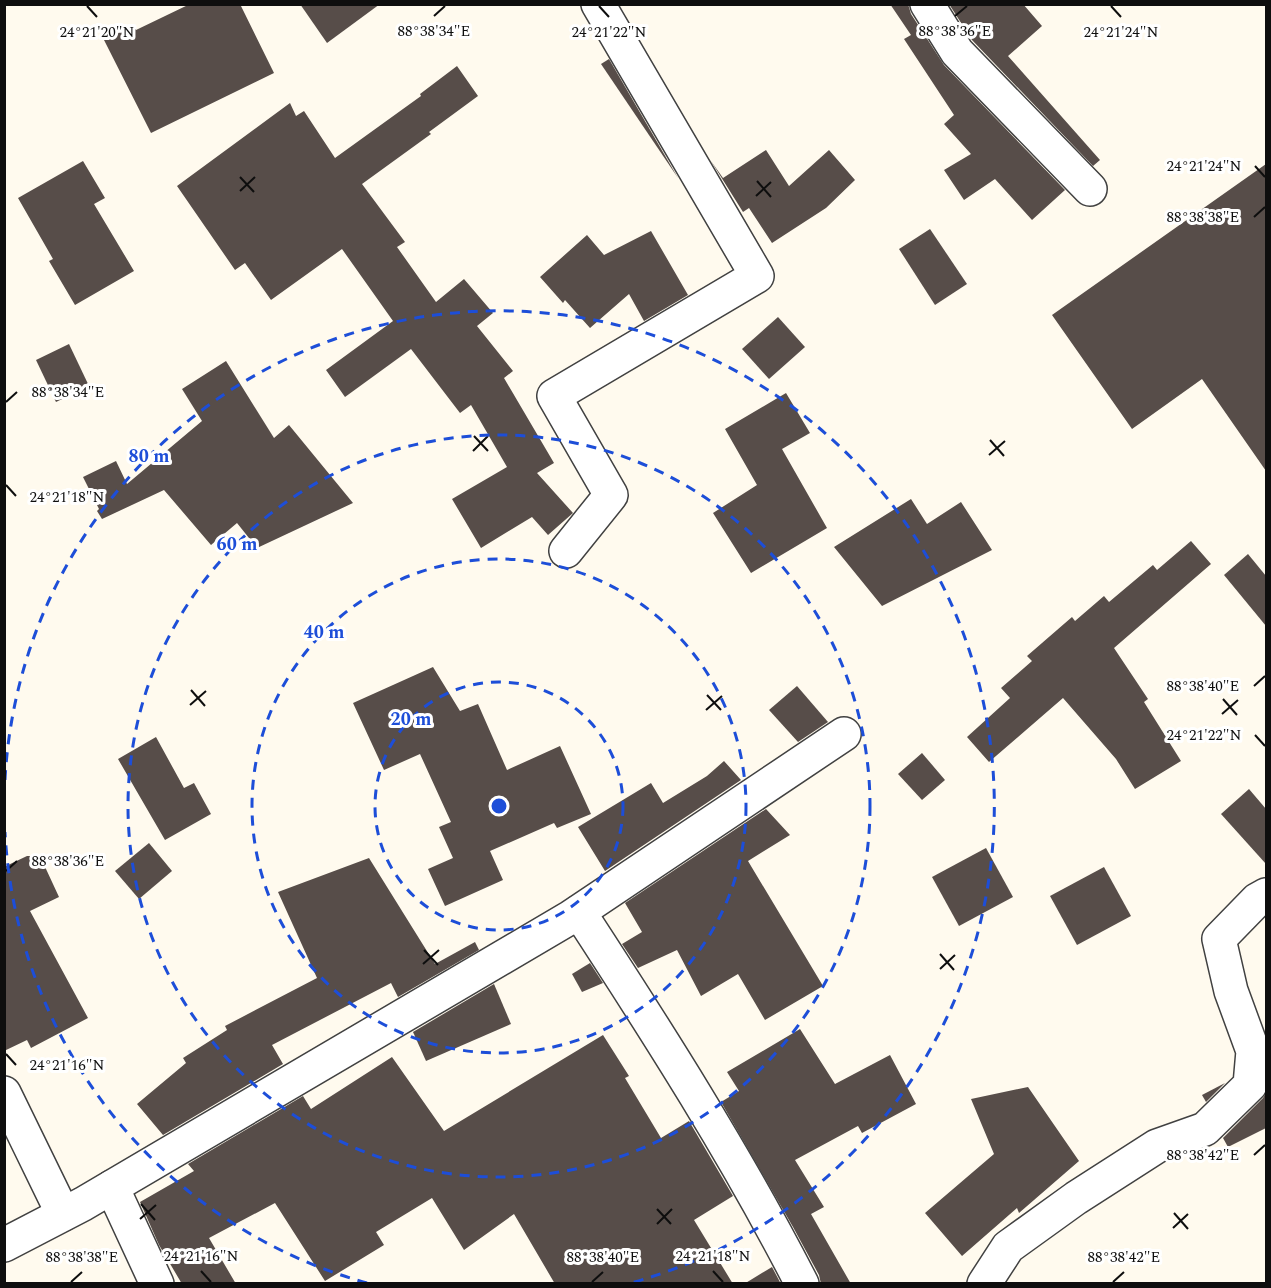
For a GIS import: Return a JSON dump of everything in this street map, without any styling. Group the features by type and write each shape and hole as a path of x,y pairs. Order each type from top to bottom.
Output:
{"street":[{"path":"566,551 611,495 554,396 757,276 598,4"},
{"path":"927,4 957,52 1090,189"},
{"path":"4,1245 112,1186 579,912 844,734"},
{"path":"984,1284 1008,1247 1076,1198 1157,1146 1205,1129 1250,1085 1254,1052 1231,991 1219,939 1257,900 1266,895"},
{"path":"579,912 675,1060 775,1230 802,1284"},
{"path":"4,1093 63,1214"},
{"path":"112,1186 157,1284"}],"building":[{"path":"190,4 240,4 274,73 151,133 104,40 133,25 136,30"},
{"path":"300,4 380,4 327,43"},
{"path":"890,4 908,4 911,14 944,65 1065,190 1032,220 995,179 964,200 944,170 971,154 944,124 954,115 904,39 911,35"},
{"path":"949,4 1023,4 1042,26 1008,56 1100,160 1093,166 972,40"},
{"path":"609,59 678,178 601,64"},
{"path":"457,66 478,96 429,132 431,134 362,184 405,242 397,247 436,302 464,279 493,313 477,326 513,371 504,378 554,463 537,473 573,513 548,535 532,517 481,548 452,499 507,467 471,405 460,413 411,349 345,397 326,370 393,321 342,249 271,300 245,263 235,270 177,186 290,103 296,116 304,111 335,158 421,96 420,94"},
{"path":"766,150 789,186 829,150 855,180 826,208 772,243 749,208 743,212 711,161 723,178"},
{"path":"83,161 105,198 94,204 134,271 75,305 49,261 53,259 18,198"},
{"path":"1266,164 1266,471 1202,379 1132,429 1052,315"},
{"path":"930,229 967,284 935,305 899,249"},
{"path":"651,231 688,295 644,321 629,294 590,328 540,277 587,235 604,255"},
{"path":"778,317 805,347 769,379 742,349"},
{"path":"69,344 89,386 56,402 36,360"},
{"path":"226,361 274,438 289,425 353,503 257,548 237,523 211,545 164,490 102,519 83,477 116,461 127,484 202,421 182,389"},
{"path":"786,393 810,433 782,449 827,528 751,573 713,513 757,485 725,429"},
{"path":"911,499 927,524 961,502 992,550 882,606 834,547"},
{"path":"1191,541 1211,564 1114,648 1148,699 1144,702 1181,761 1135,789 1116,759 1063,698 989,762 967,737 1010,698 1001,688 1032,661 1027,656 1072,617 1075,621 1104,596 1109,602 1153,565 1157,570"},
{"path":"1248,554 1266,576 1266,626 1224,575"},
{"path":"433,667 460,711 478,704 507,770 560,746 591,814 557,828 554,823 490,851 503,880 445,906 428,869 453,858 439,827 451,822 420,754 384,770 353,703"},
{"path":"797,686 828,722 798,742 769,710"},
{"path":"156,737 184,788 194,783 211,814 165,840 118,759"},
{"path":"922,753 945,780 922,800 898,774"},
{"path":"724,761 741,780 605,871 578,827 651,783 663,803 707,776"},
{"path":"1249,789 1266,809 1266,864 1221,814"},
{"path":"766,809 790,835 748,861 823,986 765,1020 738,974 701,996 677,950 638,968 622,944 642,932 625,903"},
{"path":"149,843 172,871 139,899 115,871"},
{"path":"986,848 1013,897 959,926 932,877"},
{"path":"27,856 40,856 59,897 30,911 88,1018 31,1048 27,1040 4,1051 4,862 6,866"},
{"path":"369,858 435,964 475,942 479,950 398,997 391,983 272,1045 283,1064 163,1135 137,1104 186,1063 183,1058 227,1030 225,1026 317,978 278,892"},
{"path":"1104,867 1131,916 1077,945 1050,896"},
{"path":"590,963 603,983 582,992 572,974"},
{"path":"494,984 511,1024 426,1061 413,1032"},
{"path":"800,1029 835,1084 890,1055 916,1104 862,1133 858,1126 795,1160 824,1207 811,1214 851,1284 821,1284 819,1275 793,1227 721,1102 739,1091 727,1072"},
{"path":"603,1035 629,1076 625,1078 661,1138 689,1121 733,1196 694,1220 733,1284 555,1284 514,1214 464,1250 432,1198 376,1232 384,1245 325,1281 275,1203 209,1238 236,1284 182,1284 159,1245 140,1202 194,1171 188,1164 303,1096 311,1109 392,1057 444,1131"},
{"path":"1225,1083 1206,1102 1202,1095"},
{"path":"1028,1087 1079,1161 1019,1213 1017,1208 962,1256 925,1213 994,1154 971,1099"},
{"path":"1266,1092 1266,1128 1228,1147 1223,1138 1263,1098"},
{"path":"772,1267 781,1284 744,1284"}]}
